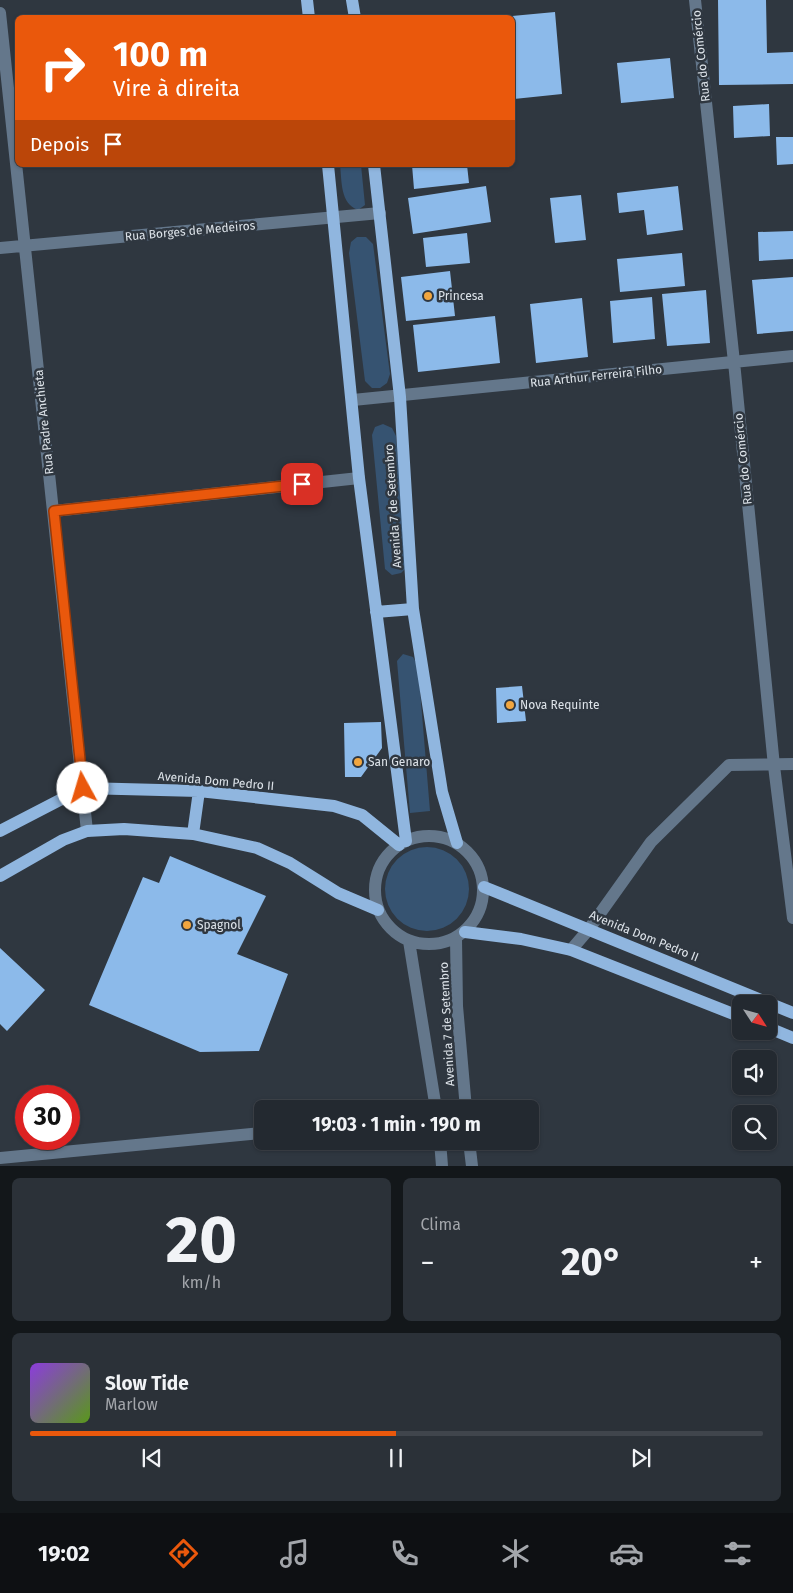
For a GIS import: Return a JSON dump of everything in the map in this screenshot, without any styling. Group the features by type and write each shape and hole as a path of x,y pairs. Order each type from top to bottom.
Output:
{"main road":[{"path":"308,0 310,15"},
{"path":"352,0 354,15"},
{"path":"328,167 360,478 402,843"},
{"name":"Avenida 7 de Setembro","path":"374,167 400,397 413,609 442,792 457,843"},
{"path":"376,612 413,609"},
{"name":"Avenida Dom Pedro II","path":"0,831 83,788 200,791 334,806 362,815 402,843"},
{"path":"193,834 200,791"},
{"path":"0,876 63,840 87,831 124,829 193,834 257,848 290,863 338,893 378,910"},
{"name":"Avenida Dom Pedro II","path":"484,887 793,1013"},
{"path":"460,935 571,950 732,1013"},
{"path":"778,1032 793,1038"}],"street":[{"name":"Rua do Comércio","path":"694,0 734,362 774,766 793,918"},
{"name":"Rua Padre Anchieta","path":"0,13 15,155"},
{"name":"Rua Padre Anchieta","path":"16,167 87,831"},
{"name":"Rua Borges de Medeiros","path":"0,248 335,219 380,213"},
{"name":"Rua Arthur Ferreira Filho","path":"352,400 400,397 793,356"},
{"path":"54,511 360,478"},
{"path":"571,950 590,929 651,842 730,765 774,766 793,764"},
{"path":"432,836 457,843 476,862 484,887 482,904 476,919 460,935 433,944 409,941 396,934 385,923 378,910 374,892 377,874 385,858 402,843 432,836"},
{"name":"Avenida 7 de Setembro","path":"460,935 457,1006 465,1100"},
{"name":"Avenida 7 de Setembro","path":"409,941 435,1100"},
{"path":"0,1158 254,1134"},
{"path":"441,1150 442,1166"},
{"path":"470,1150 472,1166"}],"shaded area":[{"path":"340,167 361,167 365,205 358,210 352,207 345,197"},
{"path":"357,237 366,237 373,244 390,374 387,383 380,388 372,388 365,381 349,253 351,242"},
{"path":"383,424 392,428 396,436 407,567 401,573 392,575 385,569 372,435 375,427"},
{"path":"403,654 413,657 418,666 430,811 410,813 397,661"},
{"path":"427,847 443,850 457,859 466,873 469,889 466,905 457,919 443,928 427,931 411,928 397,919 388,905 385,889 388,873 397,859 411,850"}],"building":[{"path":"718,0 766,0 767,53 793,52 793,84 719,85"},
{"path":"555,12 562,94 515,99 515,16"},
{"path":"670,58 674,98 621,103 617,63"},
{"path":"769,104 770,136 734,138 733,106"},
{"path":"776,137 793,137 793,164 777,165"},
{"path":"412,167 467,167 469,183 414,189"},
{"path":"486,186 491,222 413,234 408,198"},
{"path":"678,186 683,230 647,235 644,210 619,213 617,193"},
{"path":"581,195 586,240 555,243 550,198"},
{"path":"793,231 793,259 759,261 758,232"},
{"path":"467,233 470,263 426,267 423,238"},
{"path":"682,253 685,286 620,292 617,259"},
{"name":"Princesa","path":"450,271 455,316 406,321 401,277"},
{"path":"793,277 793,331 757,334 752,280"},
{"path":"706,290 710,343 667,346 662,294"},
{"path":"652,297 655,339 613,343 610,301"},
{"path":"582,298 588,357 536,363 530,304"},
{"path":"495,316 500,363 418,372 413,325"},
{"name":"Nova Requinte","path":"522,686 526,721 497,723 496,688"},
{"name":"San Genaro","path":"381,722 382,748 361,777 345,777 344,723"},
{"name":"Spagnol","path":"170,856 266,896 237,954 288,974 259,1051 200,1052 89,1005 143,877 159,883"},
{"path":"0,948 45,990 7,1031 0,1024"}],"place":[{"name":"Princesa","path":"428,296"},
{"name":"Nova Requinte","path":"510,705"},
{"name":"San Genaro","path":"358,762"},
{"name":"Spagnol","path":"187,925"}],"route":[{"path":"83,788 54,511 302,484"}]}
